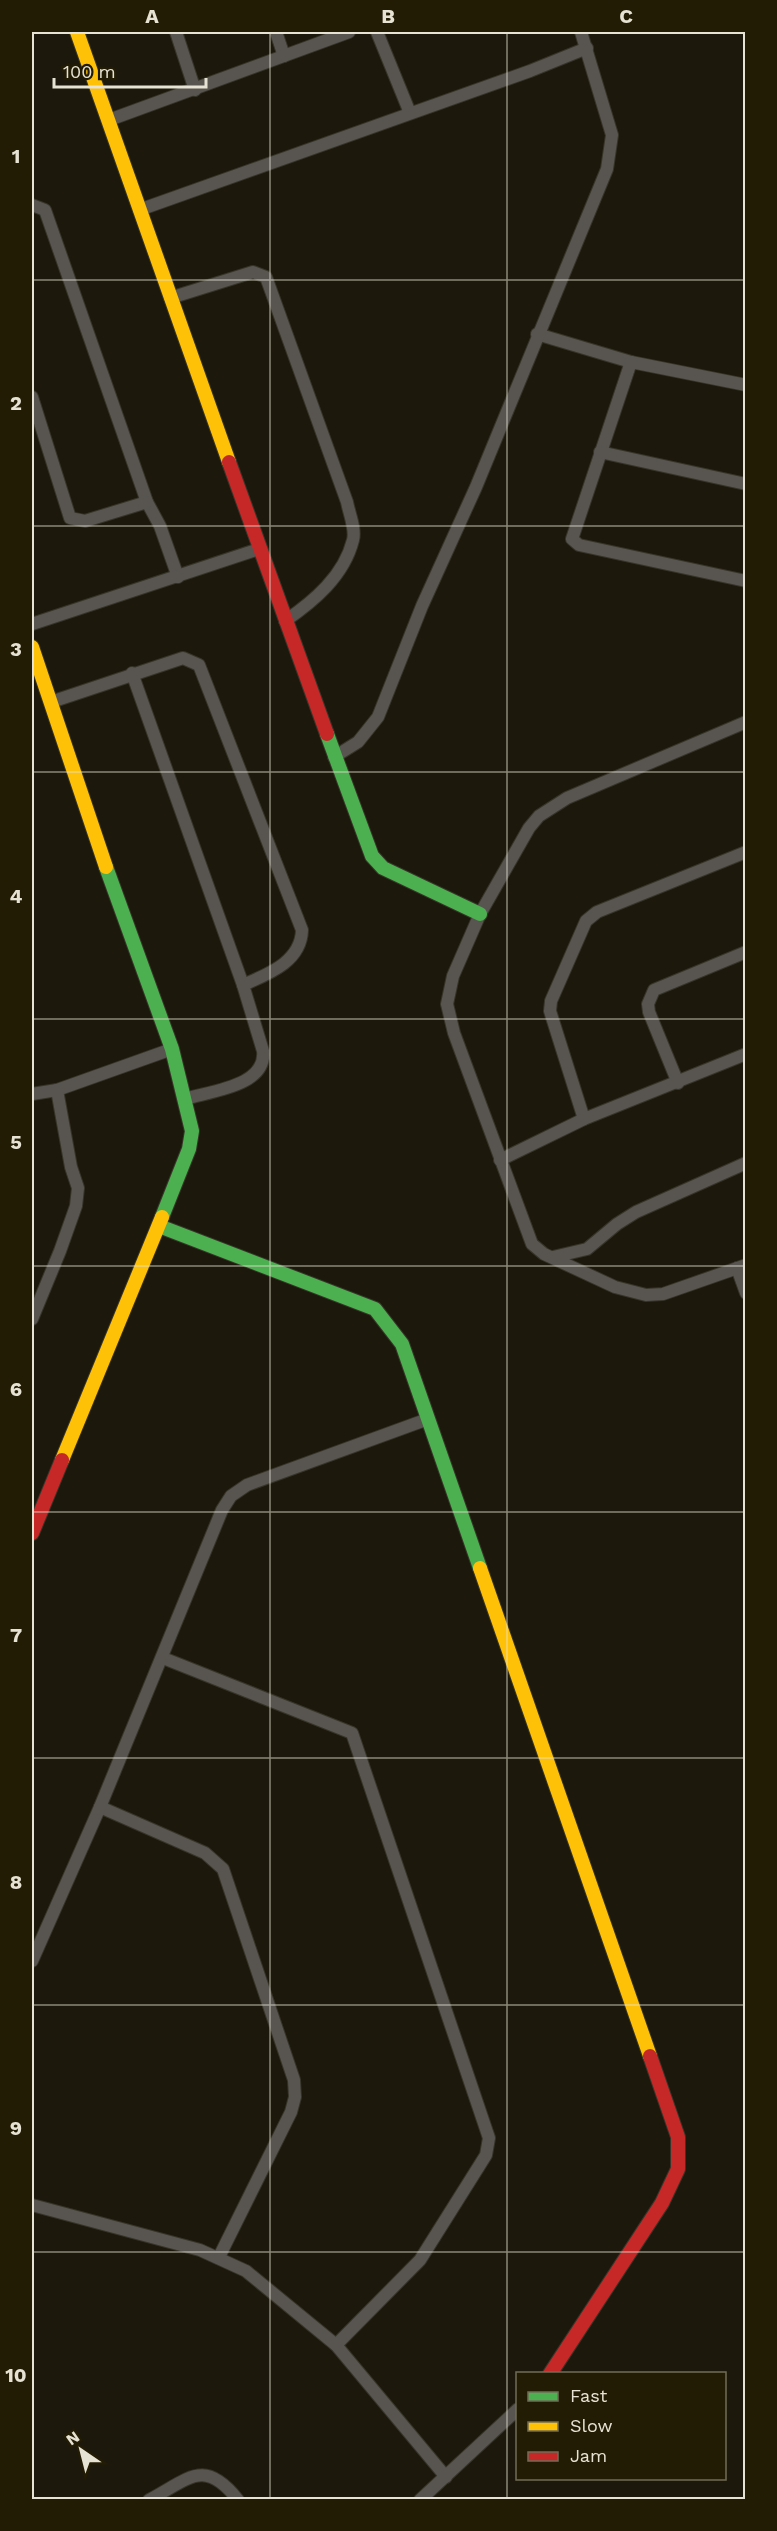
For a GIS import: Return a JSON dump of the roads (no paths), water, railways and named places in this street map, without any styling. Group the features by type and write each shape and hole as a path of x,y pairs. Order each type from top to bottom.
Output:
{"street":[{"path":"77,32 259,549 334,757 377,864 480,914"},
{"path":"176,32 195,90"},
{"path":"276,32 284,56"},
{"path":"109,120 349,32"},
{"path":"377,32 411,113"},
{"path":"334,757 358,742 378,717 607,169 612,135 581,32"},
{"path":"139,210 587,48"},
{"path":"32,205 45,210 147,502 160,526 178,577"},
{"path":"170,298 253,272 266,277 347,502 354,538 341,568 316,599 285,621"},
{"path":"537,334 631,362 746,385"},
{"path":"631,362 572,534 575,543 746,581"},
{"path":"32,397 70,518 85,521 147,502"},
{"path":"600,453 746,484"},
{"path":"32,624 259,549"},
{"path":"32,647 78,789 172,1048 192,1131 189,1149 159,1226 32,1533"},
{"path":"51,702 132,673 183,658 199,665 302,930 299,946 278,969 243,985"},
{"path":"132,673 243,985 263,1051 264,1061 260,1071 250,1079 185,1099"},
{"path":"746,722 551,806 529,828 480,914 453,976 447,1004 454,1033 500,1160 532,1244 537,1251 615,1287 646,1295 663,1294 741,1266 746,1293"},
{"path":"584,1119 549,1011 551,1001 586,921 597,912 746,852"},
{"path":"678,1083 649,1012 648,1004 654,990 746,952"},
{"path":"32,1094 57,1090 172,1048"},
{"path":"500,1160 584,1119 746,1054"},
{"path":"32,1319 76,1206 78,1188 70,1167 57,1090"},
{"path":"554,1257 587,1249 617,1224 636,1212 746,1163"},
{"path":"159,1226 375,1309 402,1344 678,2138 678,2169 662,2203 551,2372"},
{"path":"32,1961 100,1807 131,1727 163,1658 222,1510 231,1496 247,1485 428,1419"},
{"path":"163,1658 352,1733 489,2138 486,2155 420,2260 336,2345"},
{"path":"100,1807 205,1853 223,1869 294,2080 295,2097 291,2112 219,2257"},
{"path":"32,2205 219,2257 246,2271 336,2345 446,2477"},
{"path":"420,2499 516,2411"},
{"path":"149,2499 195,2475 207,2473 217,2478 238,2499"}]}
